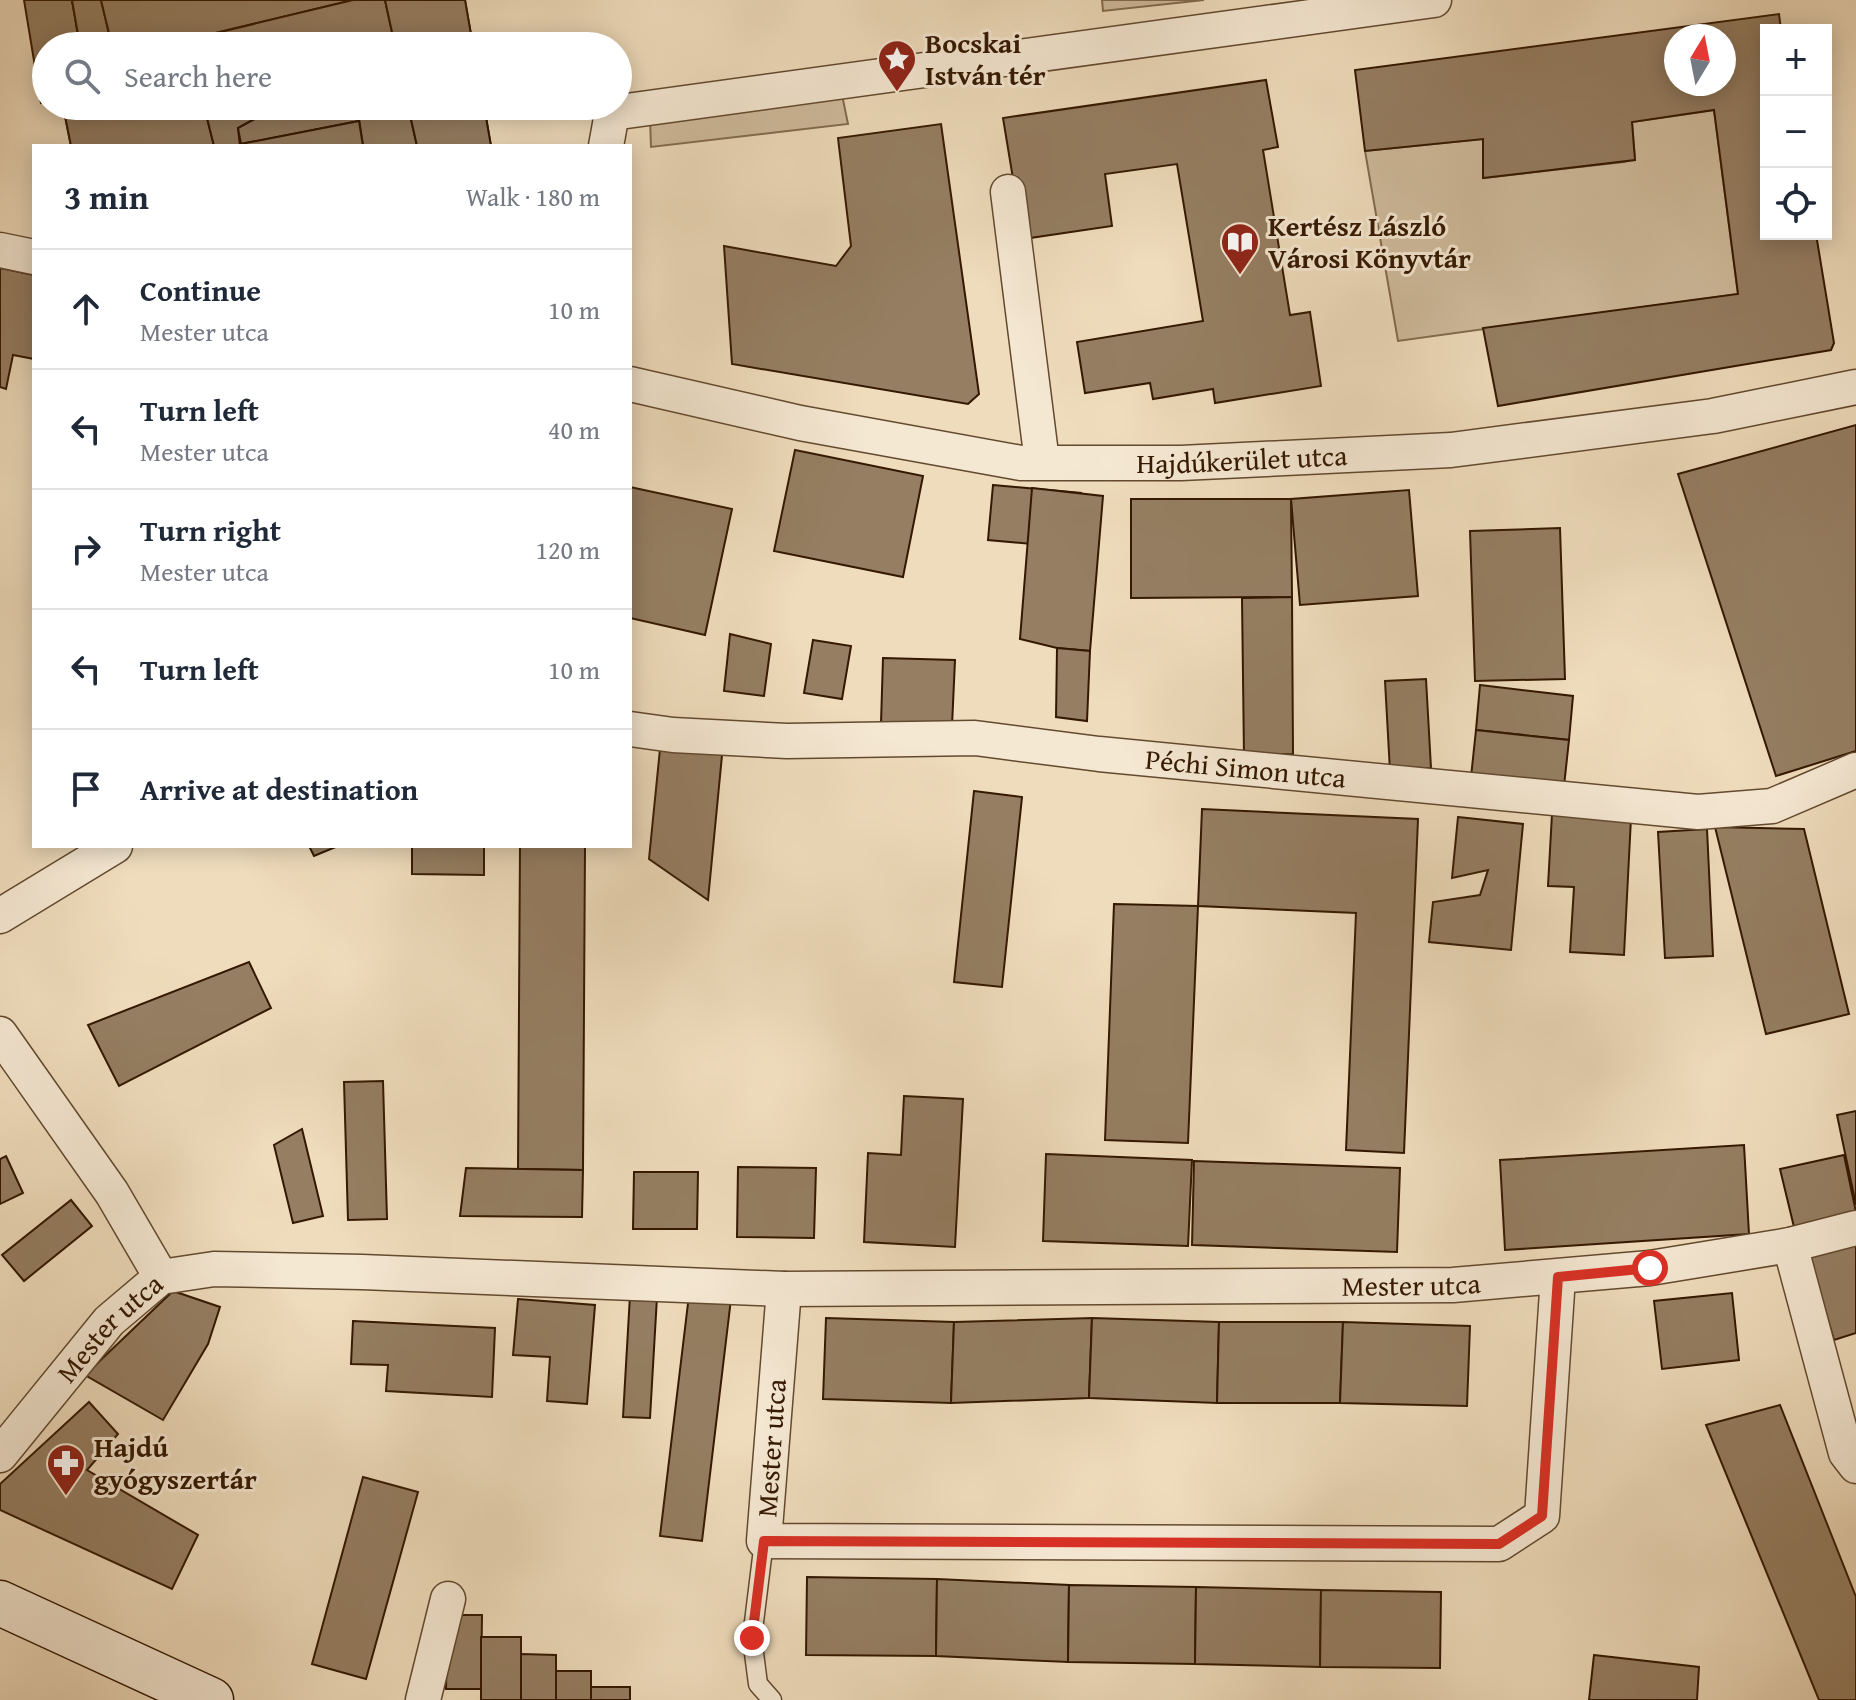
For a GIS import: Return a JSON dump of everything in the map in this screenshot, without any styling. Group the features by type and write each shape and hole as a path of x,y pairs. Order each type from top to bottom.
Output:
{"street":[{"path":"632,110 1434,0"},
{"path":"606,144 611,120"},
{"path":"1008,192 1031,462"},
{"path":"0,250 32,257"},
{"name":"Hajdúkerület utca","path":"632,384 800,423 1031,462 1181,463 1451,450 1713,416 1856,387"},
{"name":"Péchi Simon utca","path":"632,729 673,735 787,741 975,738 1099,754 1698,812 1772,806 1856,770"},
{"path":"0,916 112,848"},
{"path":"0,1034 112,1193 161,1277"},
{"name":"Mester utca","path":"0,1455 109,1321 161,1277 214,1269 784,1289 1453,1285 1650,1268 1790,1245 1856,1228"},
{"path":"1790,1245 1846,1453 1856,1466"},
{"name":"Mester utca","path":"784,1289 764,1541 1499,1544 1542,1516 1558,1277"},
{"path":"423,1700 448,1599"},
{"path":"0,1603 211,1700"}],"lane":[{"path":"764,1541 752,1638 758,1684 772,1700"}],"shaded area":[{"path":"1102,0 1204,0 1103,11"},
{"path":"841,90 848,124 651,147 650,118"},
{"path":"1714,110 1738,294 1398,341 1365,151 1483,139 1483,178 1624,162 1635,159 1632,122"}],"building":[{"path":"24,0 72,0 78,32 32,32 32,48"},
{"path":"72,0 465,0 471,32 78,32"},
{"path":"72,0 101,0 109,32 78,32"},
{"path":"101,0 353,0 220,32 109,32"},
{"path":"353,0 385,0 392,32 220,32"},
{"path":"385,0 465,0 471,32 392,32"},
{"path":"1779,14 1780,24 1760,24 1760,240 1817,240 1834,343 1831,350 1498,406 1483,328 1738,294 1714,110 1632,122 1635,160 1483,178 1483,139 1365,151 1355,70 1664,29 1664,96 1736,96 1736,24 1703,24"},
{"name":"Kertész László Városi Könyvtár","path":"1266,80 1278,147 1263,150 1290,315 1310,312 1321,386 1215,403 1213,389 1153,399 1150,383 1085,393 1077,342 1203,321 1177,164 1105,174 1112,226 1023,239 1003,118"},
{"path":"66,120 486,120 491,144 71,144"},
{"path":"66,120 208,120 214,144 71,144"},
{"path":"208,120 253,120 238,128 240,144 214,144"},
{"path":"253,120 359,121 241,144 238,128"},
{"path":"359,120 411,120 417,144 363,144"},
{"path":"411,120 486,120 491,144 417,144"},
{"path":"359,121 363,144 241,144"},
{"path":"941,124 979,394 968,404 732,364 724,246 836,266 851,246 838,138"},
{"path":"0,268 32,275 32,359 13,355 6,389 0,387"},
{"path":"1856,425 1856,751 1776,776 1678,474"},
{"path":"795,450 923,476 903,577 774,551"},
{"path":"993,485 1081,493 1075,548 988,540"},
{"path":"632,487 732,509 705,635 632,618"},
{"path":"1032,488 1103,496 1090,651 1057,648 1020,639"},
{"path":"1409,490 1418,596 1300,605 1291,499"},
{"path":"1131,499 1291,499 1292,597 1131,598"},
{"path":"1560,528 1565,679 1475,681 1470,531"},
{"path":"1292,597 1293,754 1244,755 1242,598"},
{"path":"730,634 771,644 764,696 724,691"},
{"path":"813,640 851,646 842,699 804,693"},
{"path":"1057,648 1090,651 1087,721 1056,717"},
{"path":"883,658 955,660 952,726 881,723"},
{"path":"1426,679 1431,768 1390,771 1385,681"},
{"path":"1480,685 1573,696 1569,740 1476,730"},
{"path":"1476,730 1569,740 1564,786 1471,777"},
{"path":"661,739 723,745 708,900 649,859"},
{"path":"974,791 1022,797 1002,987 954,982"},
{"path":"1202,809 1418,819 1404,1153 1346,1150 1356,913 1198,906"},
{"path":"1552,814 1631,818 1624,955 1570,952 1574,887 1548,886"},
{"path":"1458,817 1523,824 1511,950 1429,942 1433,902 1480,895 1488,870 1452,878"},
{"path":"1715,827 1804,829 1849,1014 1766,1034"},
{"path":"1707,829 1713,956 1665,958 1658,832"},
{"path":"310,848 333,848 314,856"},
{"path":"412,848 484,848 484,875 412,874"},
{"path":"520,848 585,848 583,1170 518,1169"},
{"path":"1114,904 1198,906 1188,1143 1105,1140"},
{"path":"249,962 271,1008 119,1086 88,1025"},
{"path":"383,1081 387,1219 348,1220 344,1082"},
{"path":"904,1096 963,1099 955,1247 864,1242 868,1153 901,1155"},
{"path":"1856,1111 1856,1205 1837,1115"},
{"path":"302,1129 323,1216 293,1223 274,1145"},
{"path":"1744,1145 1749,1234 1505,1250 1500,1160"},
{"path":"1046,1154 1192,1160 1188,1246 1043,1241"},
{"path":"1844,1155 1856,1212 1794,1227 1780,1169"},
{"path":"6,1156 23,1193 0,1204 0,1159"},
{"path":"1194,1161 1400,1168 1397,1252 1192,1245"},
{"path":"738,1167 816,1168 814,1238 737,1237"},
{"path":"466,1168 583,1170 582,1217 460,1216"},
{"path":"634,1172 698,1172 697,1229 633,1229"},
{"path":"71,1200 92,1226 24,1281 2,1255"},
{"path":"1856,1242 1856,1333 1834,1340 1809,1257"},
{"path":"173,1291 220,1307 208,1344 163,1420 85,1375"},
{"path":"1732,1293 1739,1360 1662,1369 1654,1301"},
{"path":"630,1295 657,1297 650,1418 623,1417"},
{"path":"689,1295 731,1299 702,1541 660,1536"},
{"path":"518,1299 595,1305 587,1404 547,1401 550,1357 513,1355"},
{"path":"826,1318 954,1322 951,1403 823,1399"},
{"path":"1092,1318 1089,1398 951,1403 954,1322"},
{"path":"1092,1318 1219,1322 1217,1403 1089,1398"},
{"path":"353,1321 495,1328 492,1397 386,1391 388,1365 351,1364"},
{"path":"1219,1322 1343,1322 1340,1403 1217,1403"},
{"path":"1343,1322 1470,1326 1467,1406 1340,1403"},
{"name":"Hajdú gyógyszertár","path":"89,1402 118,1434 87,1470 198,1535 172,1589 0,1510 0,1484"},
{"path":"1780,1405 1856,1597 1856,1700 1819,1700 1706,1425"},
{"path":"363,1477 418,1492 366,1679 312,1664"},
{"path":"807,1577 937,1579 936,1656 806,1655"},
{"path":"937,1579 1069,1585 1068,1662 936,1656"},
{"path":"1069,1585 1196,1587 1195,1664 1068,1662"},
{"path":"1196,1587 1321,1590 1320,1667 1195,1664"},
{"path":"1321,1590 1441,1592 1440,1668 1320,1667"},
{"path":"447,1615 482,1615 481,1689 446,1689"},
{"path":"481,1637 521,1637 521,1700 481,1700"},
{"path":"521,1654 556,1655 556,1700 521,1700"},
{"path":"1594,1655 1699,1667 1697,1700 1589,1700"},
{"path":"556,1671 591,1671 591,1700 556,1700"},
{"path":"591,1687 630,1687 630,1700 591,1700"}],"place":[{"name":"Bocskai István tér","path":"897,93"},
{"name":"Kertész László Városi Könyvtár","path":"1240,276"},
{"name":"Hajdú gyógyszertár","path":"66,1497"}],"route":[{"path":"752,1638 764,1541 1499,1544 1542,1516 1558,1277 1650,1268"}]}
